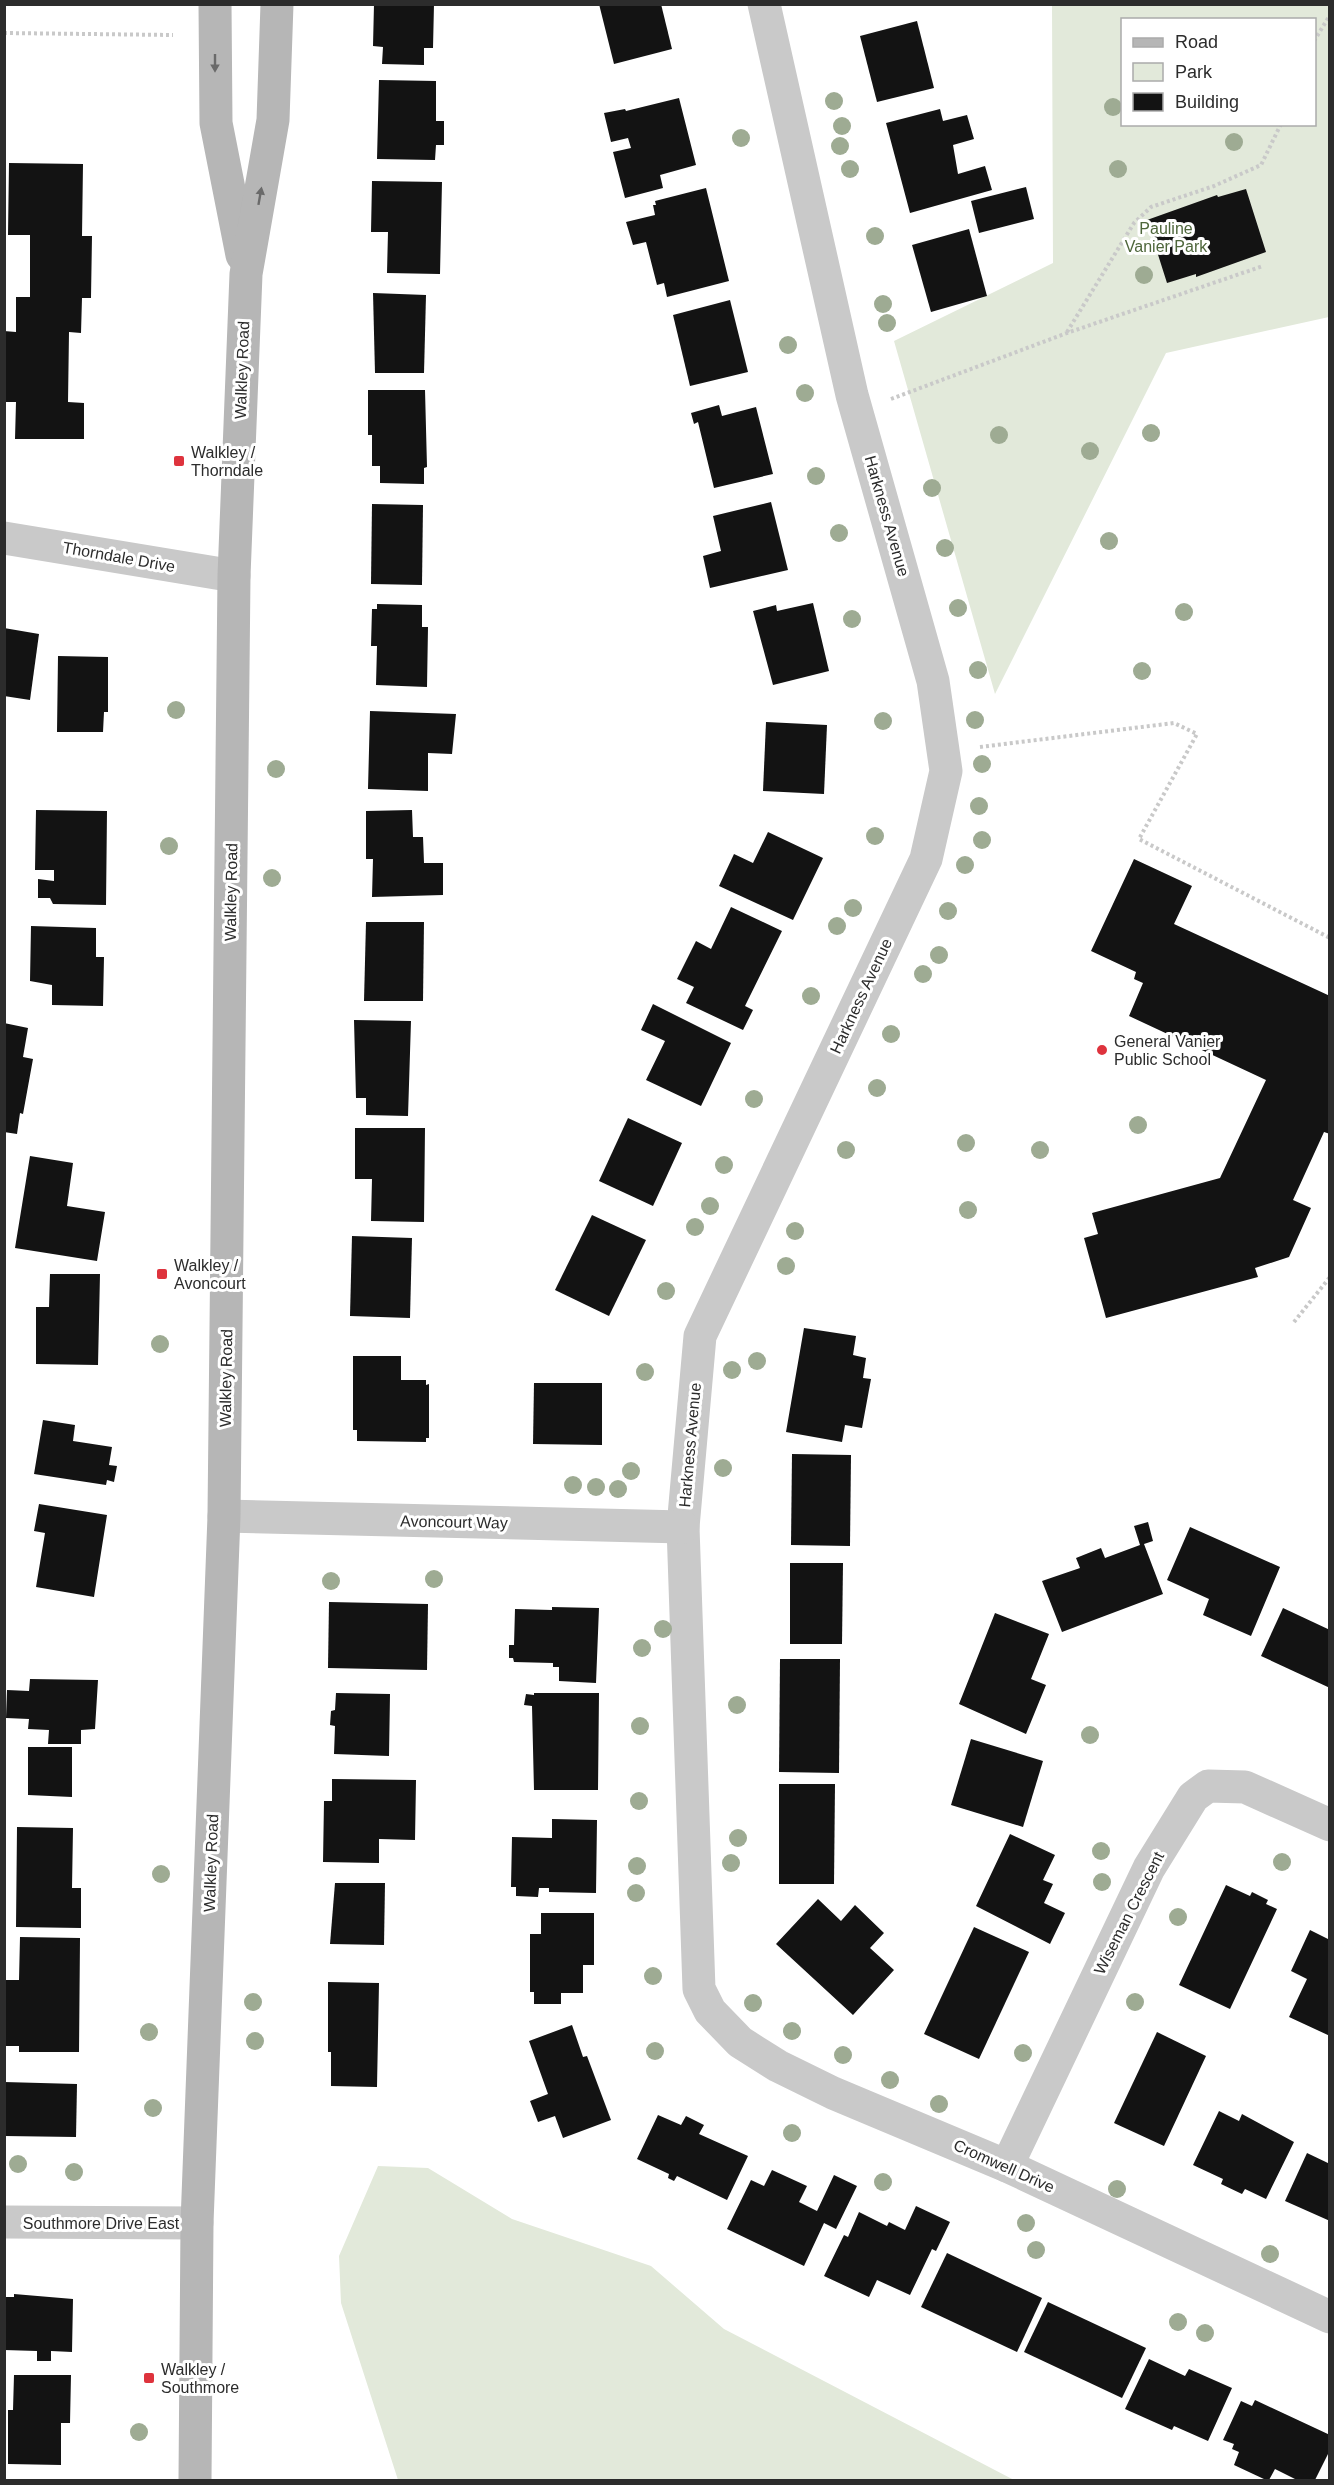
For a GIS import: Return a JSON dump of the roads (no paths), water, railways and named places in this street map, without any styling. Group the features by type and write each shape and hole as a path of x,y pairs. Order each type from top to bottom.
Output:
{"main road":[{"name":"Walkley Road","path":"215,4 216,123 246,274"},
{"name":"Walkley Road","path":"195,2481 197,2223 224,1516 234,576 246,274 273,120 277,4"}],"street":[{"name":"Harkness Avenue","path":"699,1989 694,1927 683,1527 700,1335 926,859 946,771 933,681 857,412 764,4"},
{"name":"Thorndale Drive","path":"4,538 234,576"},
{"name":"Avoncourt Way","path":"224,1516 683,1527"},
{"name":"Wiseman Crescent","path":"1007,2166 1149,1868 1193,1797 1208,1786 1245,1787 1329,1825"},
{"name":"Cromwell Drive","path":"699,1989 710,2011 740,2043 778,2066 833,2093 1007,2166 1329,2317"},
{"name":"Southmore Drive East","path":"4,2222 197,2223"}],"place":[{"name":"Walkley / Thorndale","path":"179,461"},
{"name":"General Vanier Public School","path":"1102,1050"},
{"name":"Walkley / Avoncourt","path":"162,1274"},
{"name":"Walkley / Southmore","path":"149,2378"}],"park label":[{"name":"Pauline Vanier Park","path":"1166,237"}]}
